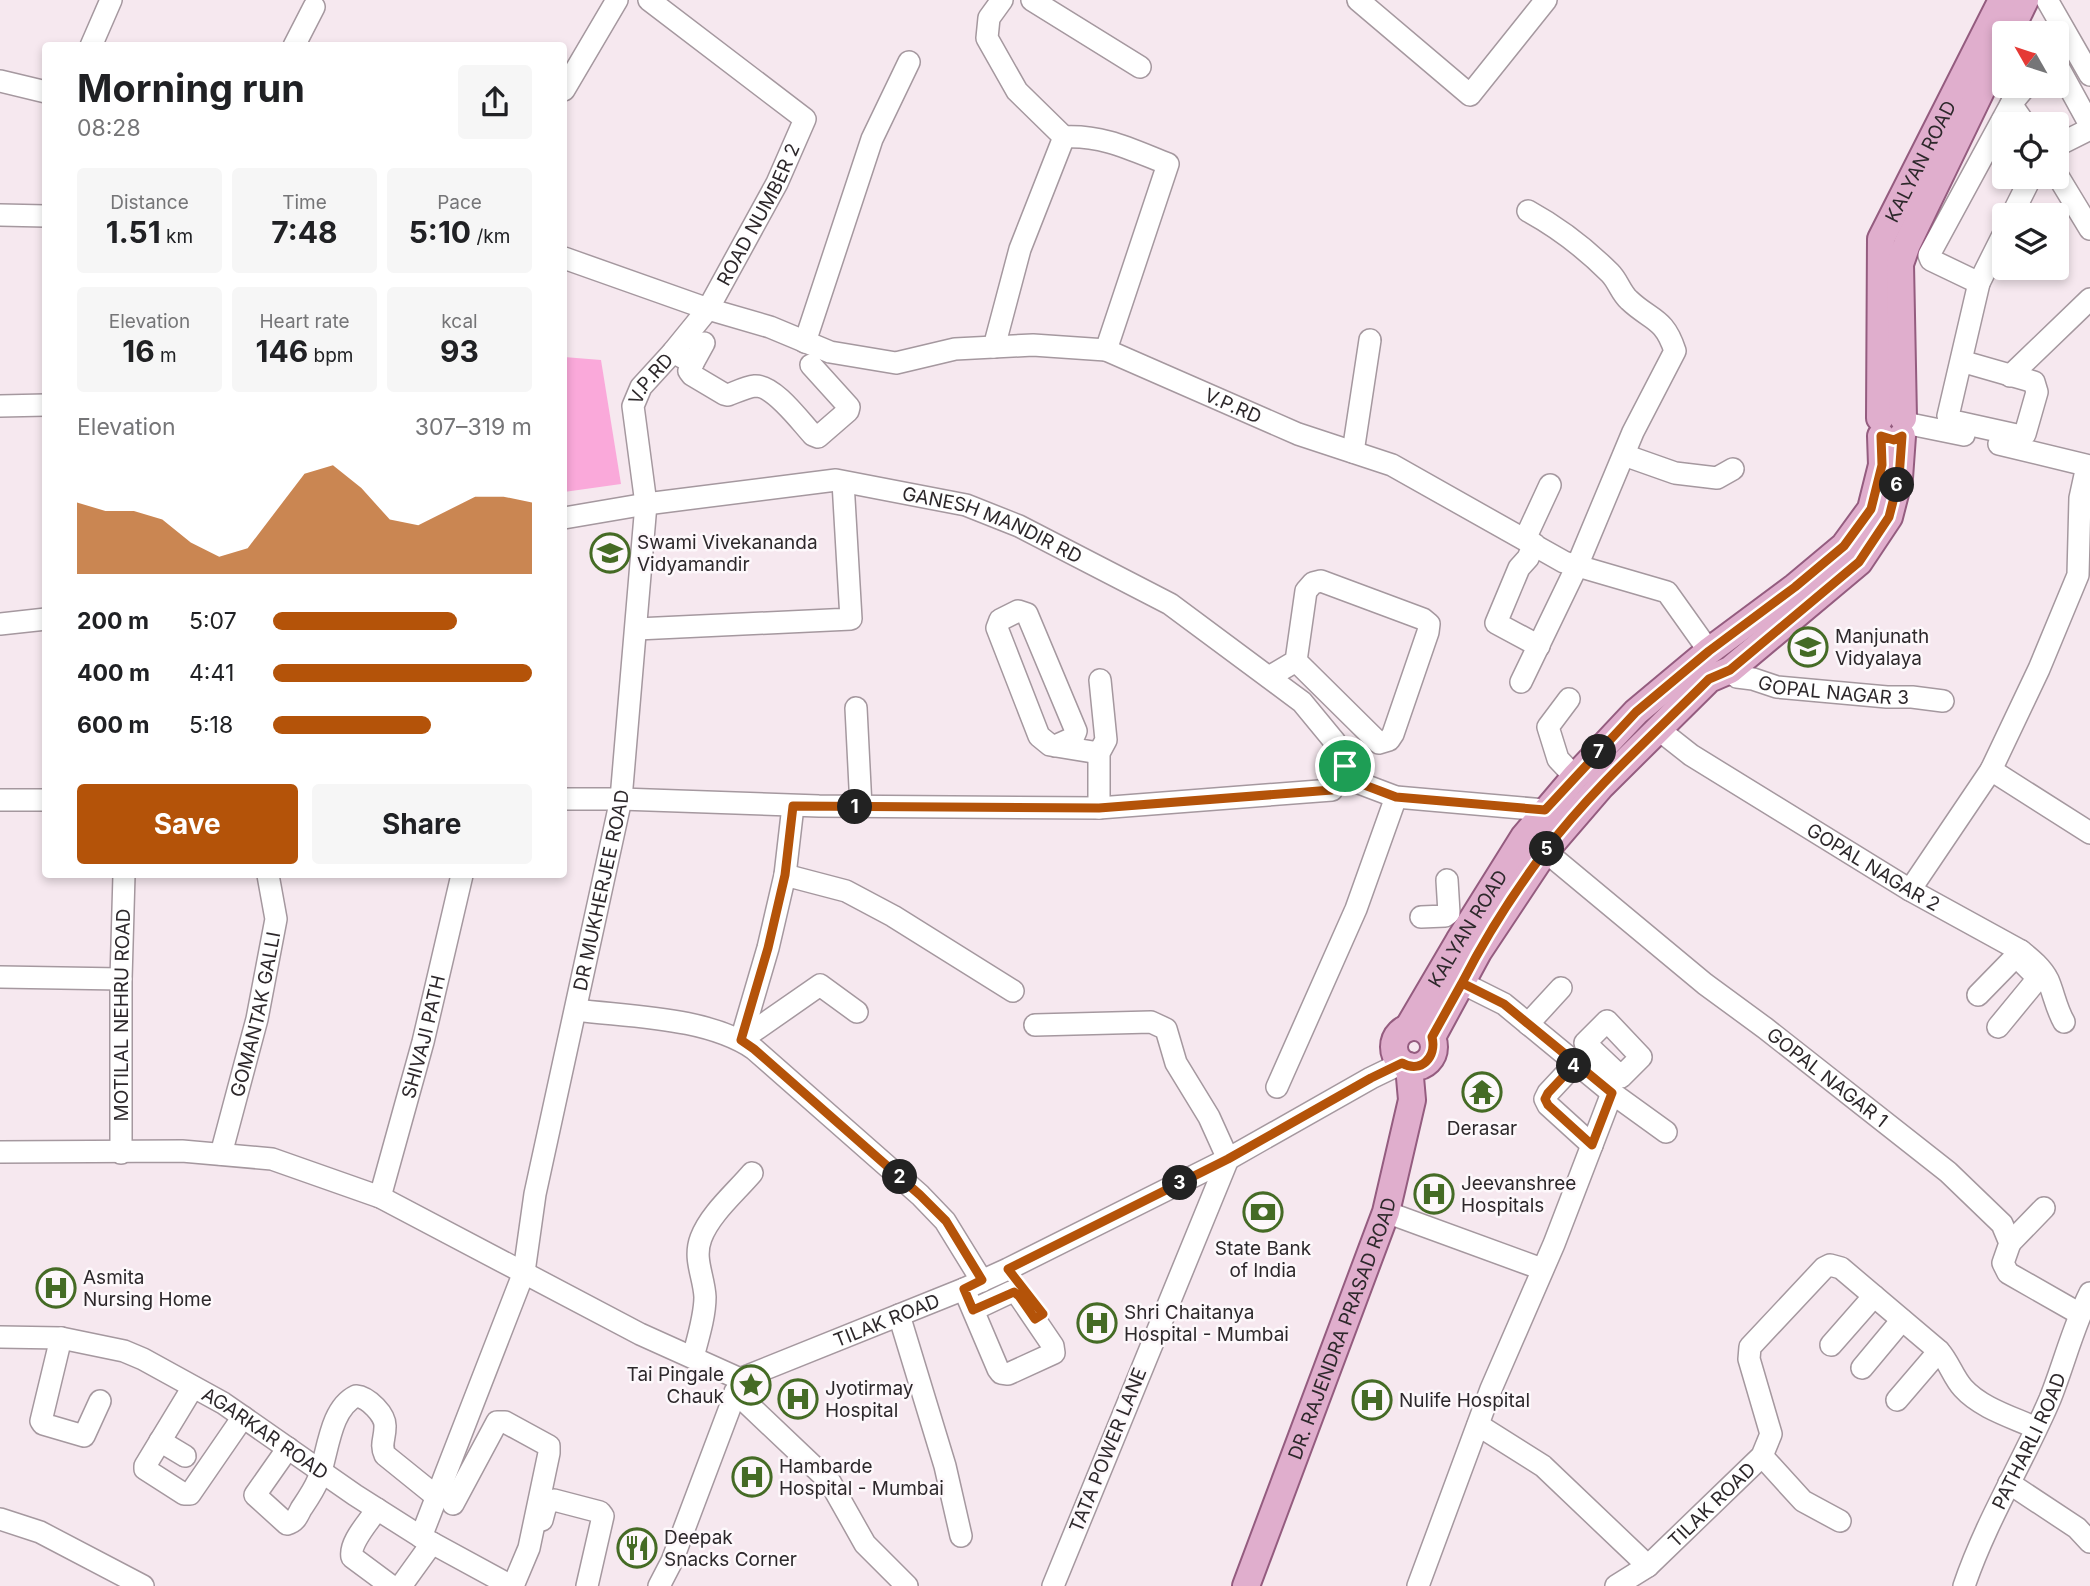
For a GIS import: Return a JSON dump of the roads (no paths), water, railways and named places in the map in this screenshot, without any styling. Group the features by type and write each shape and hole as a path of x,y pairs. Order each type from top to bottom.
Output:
{"main road":[{"name":"KALYAN ROAD","path":"1413,1050 1462,983 1478,952 1545,851 1601,786 1709,679 1730,670 1859,562 1889,517 1899,478 1881,239 2002,0"},
{"path":"2015,21 2025,0"},
{"name":"KALYAN ROAD","path":"1413,1050 1459,919 1545,810 1636,712 1709,651 1795,587 1844,546 1871,509 1894,426 1900,264 1907,244 1992,68"},
{"name":"DR. RAJENDRA PRASAD ROAD","path":"1246,1586 1386,1212 1412,1100 1413,1050"}],"street":[{"path":"93,42 111,0"},
{"path":"567,85 617,0"},
{"name":"ROAD NUMBER 2","path":"649,0 804,119 777,183 708,309"},
{"path":"1002,0 989,18 986,38 1017,91 1064,136 1107,139 1168,164 1106,350"},
{"path":"1032,0 1140,67"},
{"path":"1358,0 1470,95 1546,0"},
{"path":"2047,0 2090,75"},
{"path":"296,42 314,7"},
{"path":"704,343 690,374 724,394 753,386 763,387 774,393 813,435 818,437 848,411 849,407 809,357 872,139 909,62"},
{"path":"0,81 42,91"},
{"path":"2069,87 2090,126 2088,130 2069,140"},
{"path":"1979,283 1931,260 1929,255 2016,98"},
{"path":"2011,104 2017,112"},
{"path":"994,347 1020,249 1064,136"},
{"path":"2069,187 2083,202 2090,229"},
{"path":"1521,682 1577,566 1633,432 1675,351 1670,333 1656,318 1628,300 1612,275 1563,230 1528,211"},
{"path":"0,215 42,216"},
{"path":"1910,890 1991,770 2039,669 2078,575 2080,498 2088,466 1983,434 1953,421 1948,416 1979,283 1992,257"},
{"name":"V.P.RD","path":"567,259 708,309 769,327 809,357 830,352 896,363 955,349 1033,345 1106,350 1298,433 1392,465 1564,562 1667,592 1709,651"},
{"path":"2010,376 2090,299"},
{"name":"V.P.RD","path":"646,504 633,406 641,387 708,309"},
{"path":"1353,452 1370,340"},
{"path":"673,352 693,363"},
{"path":"1894,426 2021,436 2027,430 2037,387 2034,382 1961,361"},
{"path":"0,406 42,405"},
{"path":"1624,455 1675,473 1717,478 1733,469"},
{"name":"GANESH MANDIR RD","path":"567,517 646,504 835,480 966,505 1019,526 1170,604 1303,702 1335,742 1345,766"},
{"path":"637,629 851,619 844,482"},
{"path":"1539,646 1496,623 1519,568 1528,558 1529,542 1550,485"},
{"name":"DR MUKHERJEE ROAD","path":"456,1476 524,1272 535,1194 621,799 646,504"},
{"path":"1321,581 1423,619 1429,624 1429,632 1393,734 1389,740 1379,743 1296,661 1306,591 1314,583 1321,581"},
{"path":"1055,746 1073,738 1076,731 1027,614 1018,611 1000,620 997,628 1039,736 1050,745 1055,746 1099,753"},
{"path":"0,624 42,619"},
{"path":"1269,677 1296,661"},
{"name":"GOPAL NAGAR 3","path":"1730,670 1737,677 1777,687 1943,701"},
{"path":"1099,808 1099,753 1106,740 1100,680"},
{"path":"1569,699 1548,727 1558,759 1575,777"},
{"path":"856,708 861,807"},
{"name":"GOPAL NAGAR 2","path":"1658,729 1691,755 1910,890 2036,963 2047,979 2056,1008 2064,1022"},
{"path":"567,799 793,806 1099,808 1332,790 1346,796 1354,792 1359,783 1357,774 1350,767 1336,768 1329,781 1332,790"},
{"path":"1991,770 2090,833"},
{"path":"1359,783 1396,797 1545,810"},
{"path":"1277,1087 1356,909 1396,797"},
{"path":"0,800 42,800"},
{"path":"741,1040 768,948 785,875 793,806"},
{"name":"GOPAL NAGAR 1","path":"1545,851 1705,984 1939,1165 2002,1224 2010,1243"},
{"path":"785,875 846,891 893,916 1013,990"},
{"name":"MOTILAL NEHRU ROAD","path":"121,1153 124,878"},
{"name":"GOMANTAK GALLI","path":"221,1154 257,1019 276,919 269,878"},
{"name":"SHIVAJI PATH","path":"380,1196 423,1042 461,878"},
{"path":"1421,917 1445,916 1459,919 1447,880"},
{"path":"1978,995 2018,954 2037,977 1998,1027"},
{"path":"0,977 121,979"},
{"path":"1462,983 1504,1004 1588,1065 1612,1093 1666,1132"},
{"path":"741,1040 820,985 858,1012"},
{"path":"1528,1024 1561,988"},
{"path":"576,1010 703,1026 741,1040 764,1057 946,1221 973,1285 973,1310 998,1369 1004,1374 1054,1353 1039,1316 1008,1269"},
{"path":"1035,1025 1151,1022 1166,1029 1176,1063 1209,1117 1228,1159"},
{"name":"TILAK ROAD","path":"738,1385 1008,1269 1228,1159 1371,1078 1413,1050"},
{"path":"1588,1065 1548,1093 1545,1099 1548,1105 1592,1145"},
{"path":"1418,1586 1478,1425 1612,1093"},
{"path":"0,1152 182,1151 272,1159 380,1196 650,1339 693,1357 738,1385 830,1482 864,1544 907,1586"},
{"name":"TATA POWER LANE","path":"1053,1586 1228,1159"},
{"path":"693,1357 705,1302 697,1252 701,1238 708,1224 752,1173"},
{"path":"2044,1208 2010,1243 2003,1263 2008,1273 2080,1314"},
{"path":"1386,1212 1542,1269"},
{"name":"TILAK ROAD","path":"1616,1586 1648,1566 1762,1456 1771,1434 1749,1359 1750,1347 1824,1268 1830,1265 1841,1268 1874,1296"},
{"path":"973,1310 1014,1292 1071,1351"},
{"name":"PATHARLI ROAD","path":"1964,1586 1976,1552 2050,1398 2090,1293"},
{"path":"1831,1345 1874,1296 1939,1351 1961,1386 1975,1399 2036,1428"},
{"path":"899,1315 945,1466 961,1535"},
{"path":"1866,1367 1903,1321"},
{"name":"AGARKAR ROAD","path":"0,1336 61,1338 134,1355 193,1388 230,1425 288,1448 427,1540 512,1586"},
{"path":"61,1338 41,1416 43,1424 84,1436 100,1401"},
{"path":"1898,1400 1939,1351"},
{"path":"659,1586 672,1561 738,1385"},
{"path":"193,1388 146,1463 145,1469 187,1496 230,1425"},
{"path":"288,1448 255,1495 287,1524 295,1521 318,1480 328,1440 341,1410 349,1399 361,1396 383,1417 386,1425 381,1447 385,1455 445,1501"},
{"path":"401,1586 427,1540 456,1476 497,1423 505,1422 549,1446 550,1453 529,1548 512,1586"},
{"path":"1478,1425 1543,1466 1648,1566"},
{"path":"160,1441 185,1456"},
{"path":"1762,1456 1803,1501 1840,1521"},
{"path":"2009,1483 2077,1528 2090,1542"},
{"path":"523,1586 546,1505 554,1500 597,1510 603,1516 587,1586"},
{"path":"377,1509 353,1545 351,1553 352,1557 391,1586"},
{"path":"0,1518 40,1532 143,1586"}],"place":[{"name":"Swami Vivekananda Vidyamandir","path":"610,553"},
{"name":"Manjunath Vidyalaya","path":"1808,647"},
{"name":"Derasar","path":"1482,1092"},
{"name":"Jeevanshree Hospitals","path":"1434,1194"},
{"name":"State Bank of India","path":"1263,1212"},
{"name":"Asmita Nursing Home","path":"56,1288"},
{"name":"Shri Chaitanya Hospital - Mumbai","path":"1097,1323"},
{"name":"Tai Pingale Chauk","path":"751,1385"},
{"name":"Jyotirmay Hospital","path":"798,1399"},
{"name":"Nulife Hospital","path":"1372,1400"},
{"name":"Hambarde Hospital - Mumbai","path":"752,1477"},
{"name":"Deepak Snacks Corner","path":"637,1548"}]}
